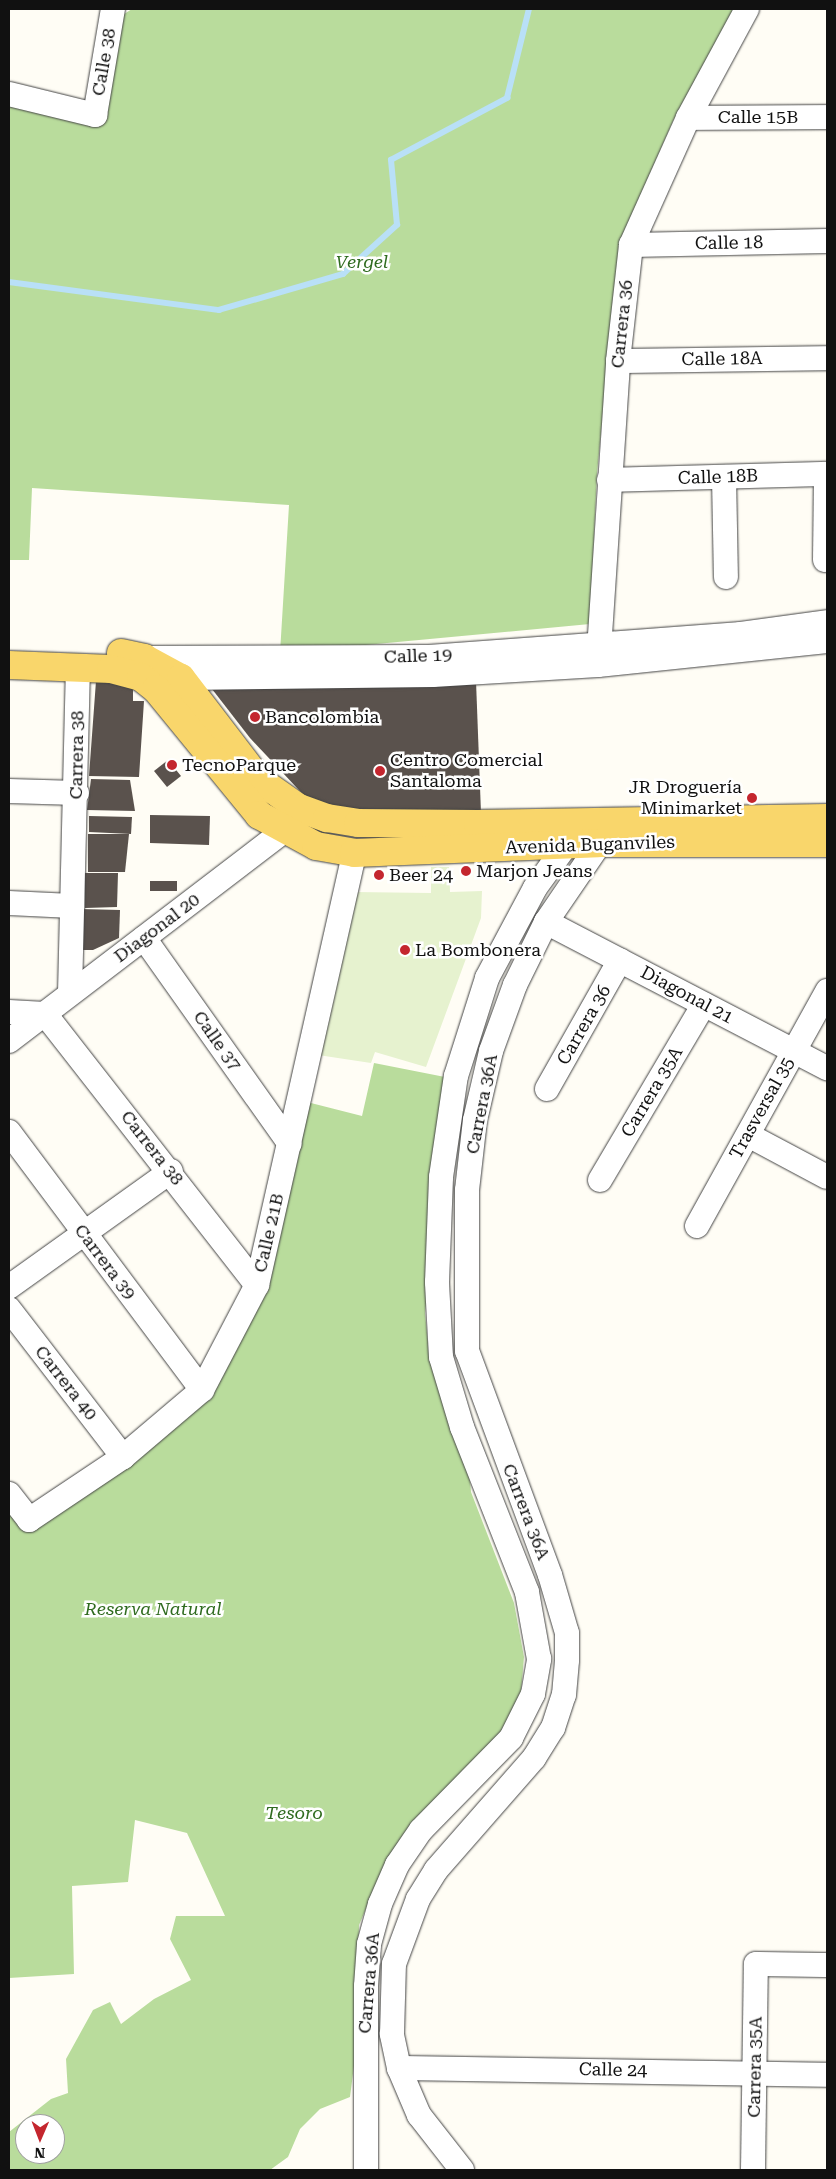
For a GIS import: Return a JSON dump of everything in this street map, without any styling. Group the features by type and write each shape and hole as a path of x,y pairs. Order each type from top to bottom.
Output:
{"main road":[{"name":"Calle 19","path":"9,646 114,651 142,668"},
{"name":"Calle 19","path":"9,665 142,668"},
{"path":"142,668 181,678 259,780 299,808"},
{"name":"Avenida Buganviles","path":"142,668 156,689 259,815 284,831 316,846 354,853 565,846 616,820 827,818"},
{"name":"Avenida Buganviles","path":"299,808 358,823 827,843"}],"street":[{"name":"Calle 38","path":"9,94 95,115 113,9"},
{"name":"Carrera 36","path":"599,654 618,361 631,245 688,118 747,9"},
{"name":"Calle 15B","path":"688,118 827,117"},
{"name":"Calle 18","path":"631,245 827,241"},
{"name":"Calle 18A","path":"618,361 827,358"},
{"name":"Calle 18B","path":"610,480 827,474"},
{"path":"825,560 827,474"},
{"path":"724,477 726,577"},
{"name":"Calle 19","path":"181,678 433,675 827,622"},
{"name":"Calle 19","path":"142,668 599,654 827,641"},
{"name":"Carrera 38","path":"70,994 77,793 78,667"},
{"path":"9,791 77,793"},
{"name":"Diagonal 20","path":"9,1041 284,831 299,808"},
{"name":"Carrera 36A","path":"449,2166 419,2115 400,2068 391,1999 403,1931 436,1870 539,1750 553,1728 565,1678 566,1632 550,1574 466,1341 467,1190 475,1120 491,1052 515,985 591,832"},
{"name":"Carrera 36A","path":"366,2170 366,1986 369,1944 380,1904 397,1865 421,1830 481,1773 521,1723 533,1694 538,1659 527,1592 462,1427 441,1357 441,1176 456,1076 487,978 535,888 565,846"},
{"name":"Calle 21B","path":"9,1494 29,1520 123,1457 202,1390 257,1285 354,853"},
{"path":"9,903 72,906"},
{"name":"Diagonal 21","path":"546,922 827,1068"},
{"name":"Calle 37","path":"144,938 290,1144"},
{"name":"Carrera 36","path":"547,1089 620,960"},
{"name":"Trasversal 35","path":"697,1226 827,991"},
{"name":"Carrera 35A","path":"600,1180 704,1004"},
{"path":"9,1012 45,1014"},
{"name":"Carrera 38","path":"45,1014 171,1171 257,1285"},
{"name":"Carrera 39","path":"9,1132 202,1390"},
{"path":"748,1134 827,1177"},
{"path":"9,1287 171,1171"},
{"name":"Carrera 40","path":"9,1310 123,1457"},
{"name":"Carrera 35A","path":"753,2170 756,1964 827,1965"},
{"name":"Calle 24","path":"400,2068 827,2075"}],"green space":[{"name":"Vergel","path":"132,9 734,9 673,121 620,242 597,473 590,624 280,653 289,505 32,488 29,560 9,560 9,99 96,119 121,16"},
{"name":"La Bombonera","path":"431,867 449,867 450,892 482,891 481,918 426,1067 375,1052 371,1063 318,1055 355,892 431,893"},
{"path":"374,1063 450,1078 425,1313 430,1362 469,1469 471,1492 514,1603 524,1657 520,1704 486,1753 383,1869 359,1925 356,2050 350,2097 320,2109 300,2129 288,2157 270,2170 9,2170 9,2132 15,2127 15,2164 65,2164 65,2114 32,2114 51,2099 68,2093 66,2059 93,2010 110,2002 121,2024 154,1999 191,1980 170,1939 176,1916 225,1916 187,1833 135,1820 128,1882 72,1886 74,1974 9,1978 9,1510 23,1530 215,1389 270,1282 307,1102 362,1116"}],"building":[{"path":"96,681 121,682 133,688 133,701 144,701 139,777 89,776"},
{"name":"Centro Comercial Santaloma","path":"476,681 481,813 353,816 313,805 250,738 212,689"},
{"path":"168,760 181,776 167,787 154,771"},
{"path":"91,779 130,780 135,811 87,810"},
{"path":"150,815 210,816 209,845 150,843"},
{"path":"89,816 132,817 131,834 89,832"},
{"path":"88,834 129,834 125,872 88,872"},
{"path":"85,873 118,873 117,907 85,908"},
{"path":"150,881 177,881 177,891 150,891"},
{"path":"80,909 120,910 119,938 93,950 79,950"}],"waterway":[{"path":"9,282 219,310 343,274 397,225 391,160 507,98 529,9"}],"place":[{"name":"Bancolombia","path":"255,717"},
{"name":"TecnoParque","path":"172,765"},
{"name":"Centro Comercial Santaloma","path":"380,771"},
{"name":"JR Droguería Minimarket","path":"752,798"},
{"name":"Marjon Jeans","path":"466,871"},
{"name":"Beer 24","path":"379,875"},
{"name":"La Bombonera","path":"405,950"}],"park label":[{"name":"Reserva Natural","path":"153,1609"},
{"name":"Tesoro","path":"294,1813"}]}
